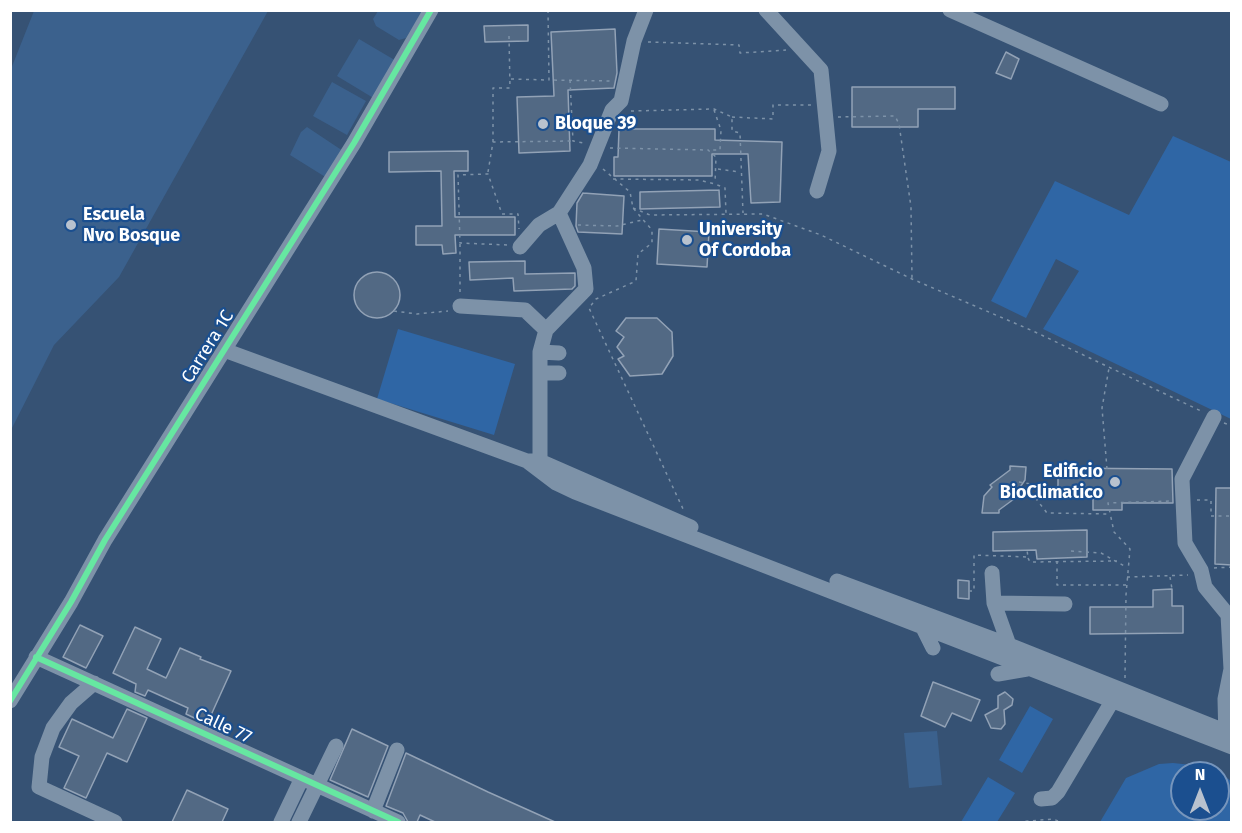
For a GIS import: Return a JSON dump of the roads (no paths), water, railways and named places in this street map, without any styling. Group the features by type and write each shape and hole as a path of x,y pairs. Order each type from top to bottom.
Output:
{"street":[{"name":"Carrera 1C","path":"10,701 71,602 105,540 354,143 431,10"},
{"path":"766,10 821,70 829,151 817,191"},
{"path":"950,10 1161,104"},
{"path":"562,220 599,146 612,110 621,101 626,85 628,63 642,11"},
{"path":"538,466 540,352 546,330 586,289 584,268 562,220"},
{"path":"524,242 539,225 562,220"},
{"path":"460,306 525,310 546,330"},
{"path":"224,350 538,466 916,618 1028,669 1116,695"},
{"path":"540,352 559,353"},
{"path":"540,374 559,373"},
{"path":"916,618 1009,645 1116,695 1228,739 1225,699 1231,669 1228,615 1205,587 1201,570 1185,543 1182,479 1214,417"},
{"path":"538,466 575,492 802,573"},
{"path":"992,573 994,603 1009,645"},
{"path":"994,603 1065,604"},
{"path":"916,618 933,648"},
{"name":"Calle 77","path":"36,657 398,822"},
{"path":"998,674 1028,669"},
{"path":"94,684 71,703 53,728 42,757 39,787 115,822"},
{"path":"1041,799 1052,798 1058,792 1116,695"},
{"path":"299,822 336,746"},
{"path":"373,811 397,750"},
{"path":"281,822 302,778"}],"place":[{"name":"Bloque 39","path":"543,124"},
{"name":"Escuela Nvo Bosque","path":"71,225"},
{"name":"University Of Cordoba","path":"687,240"},
{"name":"Edificio BioClimatico","path":"1115,482"}]}
